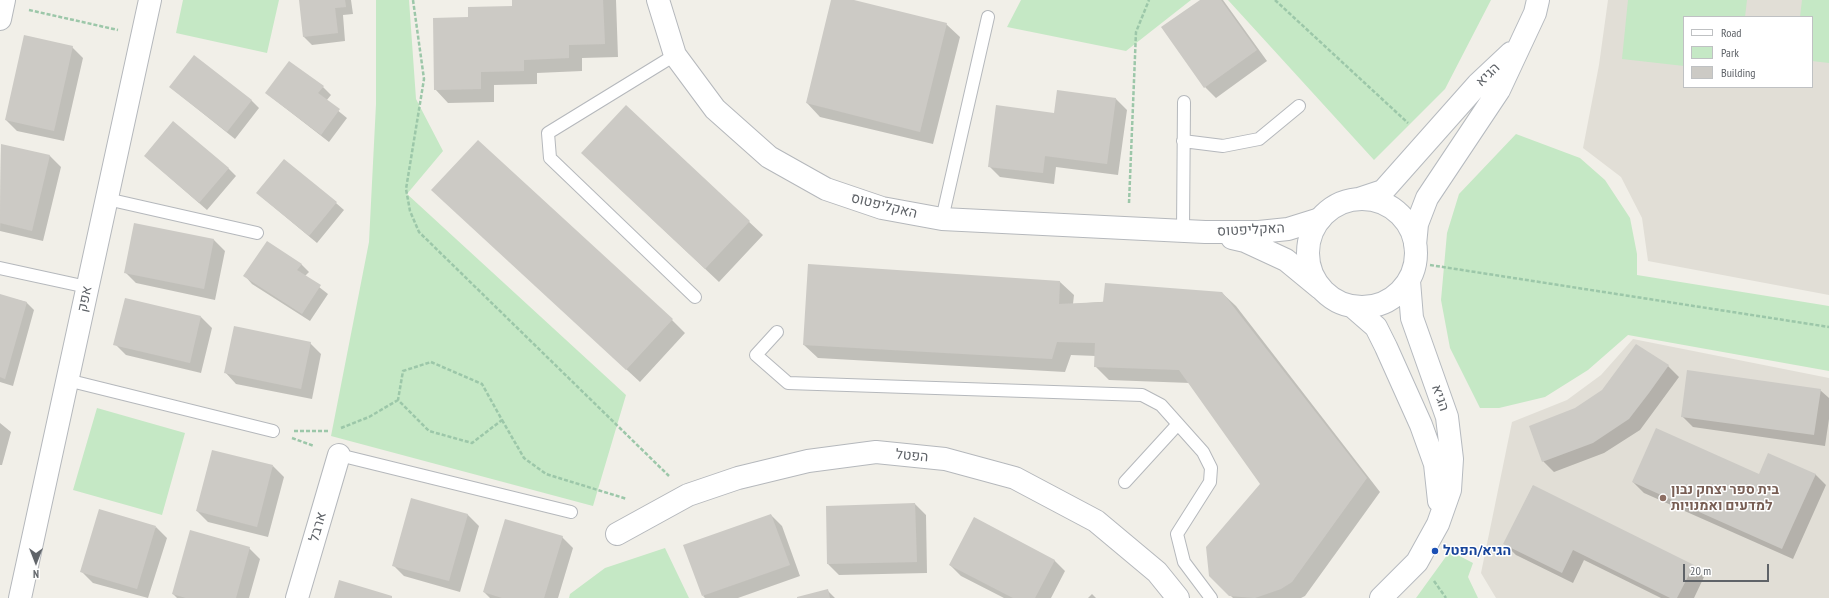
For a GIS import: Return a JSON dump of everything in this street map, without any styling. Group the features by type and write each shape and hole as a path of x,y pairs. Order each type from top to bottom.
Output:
{"street":[{"name":"אפק","path":"20,598 150,0"},
{"name":"האקליפטוס","path":"658,0 675,56 715,109 769,157 826,190 882,208 942,219 1205,232 1259,232 1288,229 1320,219"},
{"name":"הגיא","path":"1381,598 1417,562 1441,516 1450,490 1452,459 1447,418 1412,318 1413,263 1417,224 1427,198 1499,90 1517,47 1535,13 1538,0"},
{"name":"הגיא","path":"1357,200 1383,191 1400,174 1427,140 1478,84 1517,47"},
{"path":"1357,200 1373,200 1388,206 1401,216 1410,229 1413,263 1398,293 1385,302 1369,307 1353,307 1335,300 1320,288 1312,276 1308,261 1308,246 1312,232 1320,219 1330,209 1343,203 1357,200"},
{"name":"האקליפטוס","path":"1205,232 1244,241 1286,260 1320,288"},
{"name":"הגיא","path":"1353,307 1376,327 1421,425 1435,464 1441,516"},
{"name":"הפטל","path":"617,534 688,495 738,478 808,461 876,452 945,459 1015,478 1096,521 1157,572 1178,598"},
{"name":"ארבל","path":"297,598 339,456"}],"lane":[{"path":"942,219 988,17"},
{"path":"675,56 548,133 550,158 695,297"},
{"path":"1183,231 1184,102"},
{"path":"1183,140 1223,146 1259,139 1299,106"},
{"path":"107,199 257,233"},
{"path":"0,268 87,287"},
{"path":"778,332 756,355 788,383 1142,395 1160,405 1203,452 1211,468 1210,482 1177,534 1184,562 1211,598"},
{"path":"67,380 273,431"},
{"path":"1125,482 1178,424"},
{"path":"339,456 571,512"}],"path":[{"path":"413,0 424,79 406,188 410,211 419,232 688,495"},
{"path":"1128,228 1136,32 1149,0"},
{"path":"1275,0 1427,140"},
{"path":"2,8 142,35"},
{"path":"1413,263 1829,327"},
{"path":"273,431 334,431 369,417 398,400 403,371 431,362 482,384 524,458 546,474 660,510"},
{"path":"398,400 429,431 472,443 502,420"},
{"path":"273,431 339,456"}],"shaded area":[{"path":"1608,0 1829,0 1829,295 1648,261 1642,218 1621,177 1583,148 1599,65"},
{"name":"בית ספר יצחק נבון למדעים ואמנויות","path":"1633,339 1829,378 1829,598 1496,598 1481,573 1512,422 1567,400 1601,375"}],"green space":[{"path":"183,0 279,0 267,53 176,33"},
{"path":"376,0 409,0 416,99 443,151 407,194 626,395 593,506 331,436 369,242 376,104"},
{"path":"1021,0 1191,0 1126,51 1007,27"},
{"path":"1228,0 1491,0 1445,89 1374,160"},
{"path":"1628,0 1747,0 1745,16 1683,16 1683,66 1622,59"},
{"path":"1802,0 1829,0 1829,63 1813,61 1813,16 1800,16"},
{"path":"1516,134 1580,158 1605,180 1630,218 1637,254 1637,275 1829,306 1829,371 1628,335 1588,370 1545,397 1499,408 1480,408 1450,348 1441,300 1447,233 1459,194"},
{"path":"97,408 185,433 162,515 73,490"},
{"path":"665,548 689,598 569,598 570,594 605,568"},
{"path":"1450,551 1473,563 1468,577 1478,598 1416,598"}],"building":[{"path":"299,0 345,0 346,7 335,8 338,33 303,37"},
{"path":"512,0 603,0 605,44 569,45 569,58 524,60 524,71 481,72 481,89 434,90 433,18 468,17 468,7 512,6"},
{"path":"831,0 854,0 947,23 920,132 806,103"},
{"path":"1200,0 1221,0 1257,50 1204,88 1161,27"},
{"path":"24,35 73,46 54,131 5,120"},
{"path":"194,55 252,100 227,132 169,87"},
{"path":"289,61 324,86 318,93 340,109 321,135 265,93"},
{"path":"1057,90 1116,98 1107,164 1045,156 1043,173 988,167 996,105 1054,113"},
{"path":"626,105 750,221 705,269 581,153"},
{"path":"173,121 229,168 199,203 144,156"},
{"path":"478,140 673,319 626,370 431,190"},
{"path":"1,144 50,155 32,231 0,223"},
{"path":"284,159 337,202 309,236 256,193"},
{"path":"134,223 214,239 204,289 124,273"},
{"path":"267,241 302,264 297,270 321,285 302,314 243,276"},
{"path":"808,264 1060,281 1059,304 1103,302 1105,283 1222,292 1367,478 1292,582 1281,589 1255,598 1229,596 1209,576 1206,547 1260,484 1179,370 1094,367 1095,343 1057,342 1052,359 803,345"},
{"path":"0,294 27,302 5,379 0,377"},
{"path":"125,298 201,316 190,363 113,345"},
{"path":"234,326 311,342 301,389 224,373"},
{"path":"1636,344 1669,365 1629,419 1593,443 1542,462 1529,426 1575,408 1602,390"},
{"path":"1687,370 1821,389 1814,435 1681,417"},
{"path":"1656,428 1759,474 1768,453 1816,474 1782,549 1632,482"},
{"path":"212,450 273,465 257,527 196,511"},
{"path":"1533,485 1694,565 1677,598 1670,598 1573,550 1562,573 1503,544"},
{"path":"411,498 468,514 449,581 392,566"},
{"path":"915,503 917,562 827,564 826,506"},
{"path":"99,509 156,526 137,589 80,572"},
{"path":"771,514 790,565 702,596 683,545"},
{"path":"974,517 1055,560 1035,598 1013,598 949,565"},
{"path":"505,519 563,536 544,598 502,598 483,592"},
{"path":"190,530 250,547 236,598 186,598 172,594"},
{"path":"339,580 392,596 392,598 334,598"},
{"path":"828,589 830,598 797,598 797,597"}],"place":[{"name":"בית ספר יצחק נבון למדעים ואמנויות","path":"1663,498"},
{"name":"הגיא/הפטל","path":"1435,551"}]}
